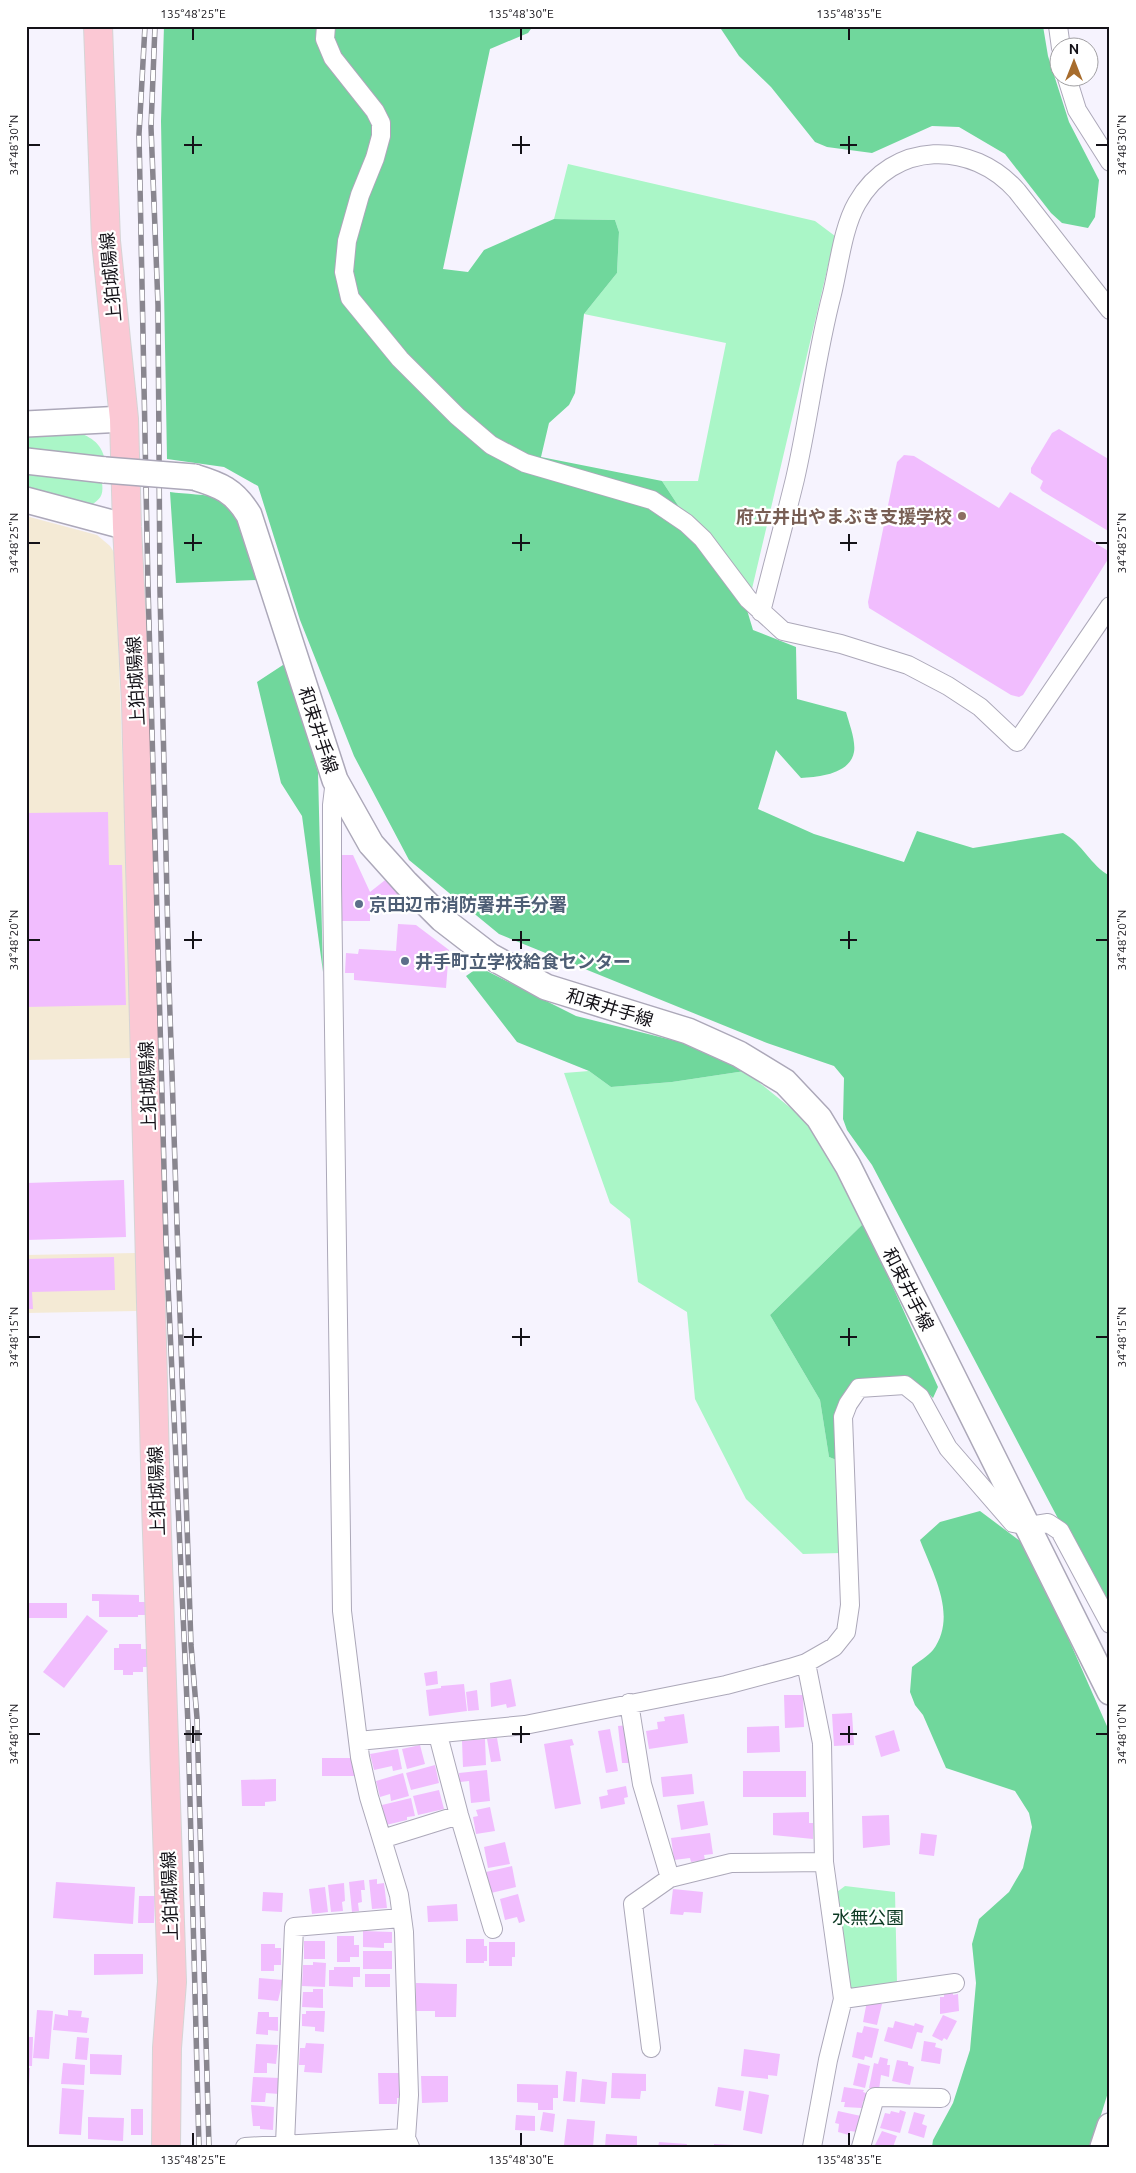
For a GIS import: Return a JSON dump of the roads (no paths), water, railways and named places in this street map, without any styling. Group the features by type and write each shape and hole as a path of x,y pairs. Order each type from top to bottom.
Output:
{"main road":[{"name":"上狛城陽線","path":"98,26 106,241 124,419 136,712 156,1503 172,1982 167,2048 166,2147"},
{"path":"26,424 124,419"},
{"name":"和束井手線","path":"26,461 194,477 221,486 240,500 249,515 335,780 371,844 400,877 442,919 490,956 546,987 688,1031 739,1054 785,1082 819,1118 848,1166 1029,1526 1110,1692"},
{"path":"26,500 127,528"},
{"path":"1104,2147 1110,2126"}],"street":[{"path":"326,26 325,39 333,58 375,111 381,123 381,136 375,158 360,195 347,241 344,272 350,298 400,359 457,416 491,445 525,463 652,500 703,539 748,599 783,631 841,644 908,665 948,686 980,707 1017,742 1110,606"},
{"path":"1070,88 1077,110 1110,162"},
{"path":"761,612 795,478 822,334 850,217 865,190 876,179 902,162 932,154 959,155 986,164 1017,191 1110,310"},
{"path":"245,2147 285,2144 408,2142 409,2095 404,1932 399,1895 365,1784 342,1611 332,884 332,805 335,780"},
{"path":"358,1741 525,1725 726,1685 806,1663 834,1647 846,1632 850,1605 844,1417 848,1404 859,1388 905,1385 920,1397 948,1448 990,1499 1013,1523 1029,1526 1048,1523 1060,1531 1110,1624"},
{"path":"806,1663 822,1742 824,1862 843,1998 828,2060 812,2147"},
{"path":"629,1703 642,1784 670,1878"},
{"path":"438,1734 459,1815 493,1929"},
{"path":"382,1839 459,1815"},
{"path":"650,2048 633,1904 670,1878 731,1863 824,1862"},
{"path":"285,2144 294,1927 401,1918"},
{"path":"843,1998 955,1982"},
{"path":"861,2147 875,2097 941,2098"}],"railway":[{"path":"145,26 139,134 148,586 166,1241 188,1724 199,2147"},
{"path":"155,26 151,127 158,305 160,592 169,984 191,1645 197,1718 209,2147"}],"place":[{"name":"府立井出やまぶき支援学校","path":"962,516"},
{"name":"京田辺市消防署井手分署","path":"359,904"},
{"name":"井手町立学校給食センター","path":"405,961"}],"park label":[{"name":"水無公園","path":"868,1917"}]}
